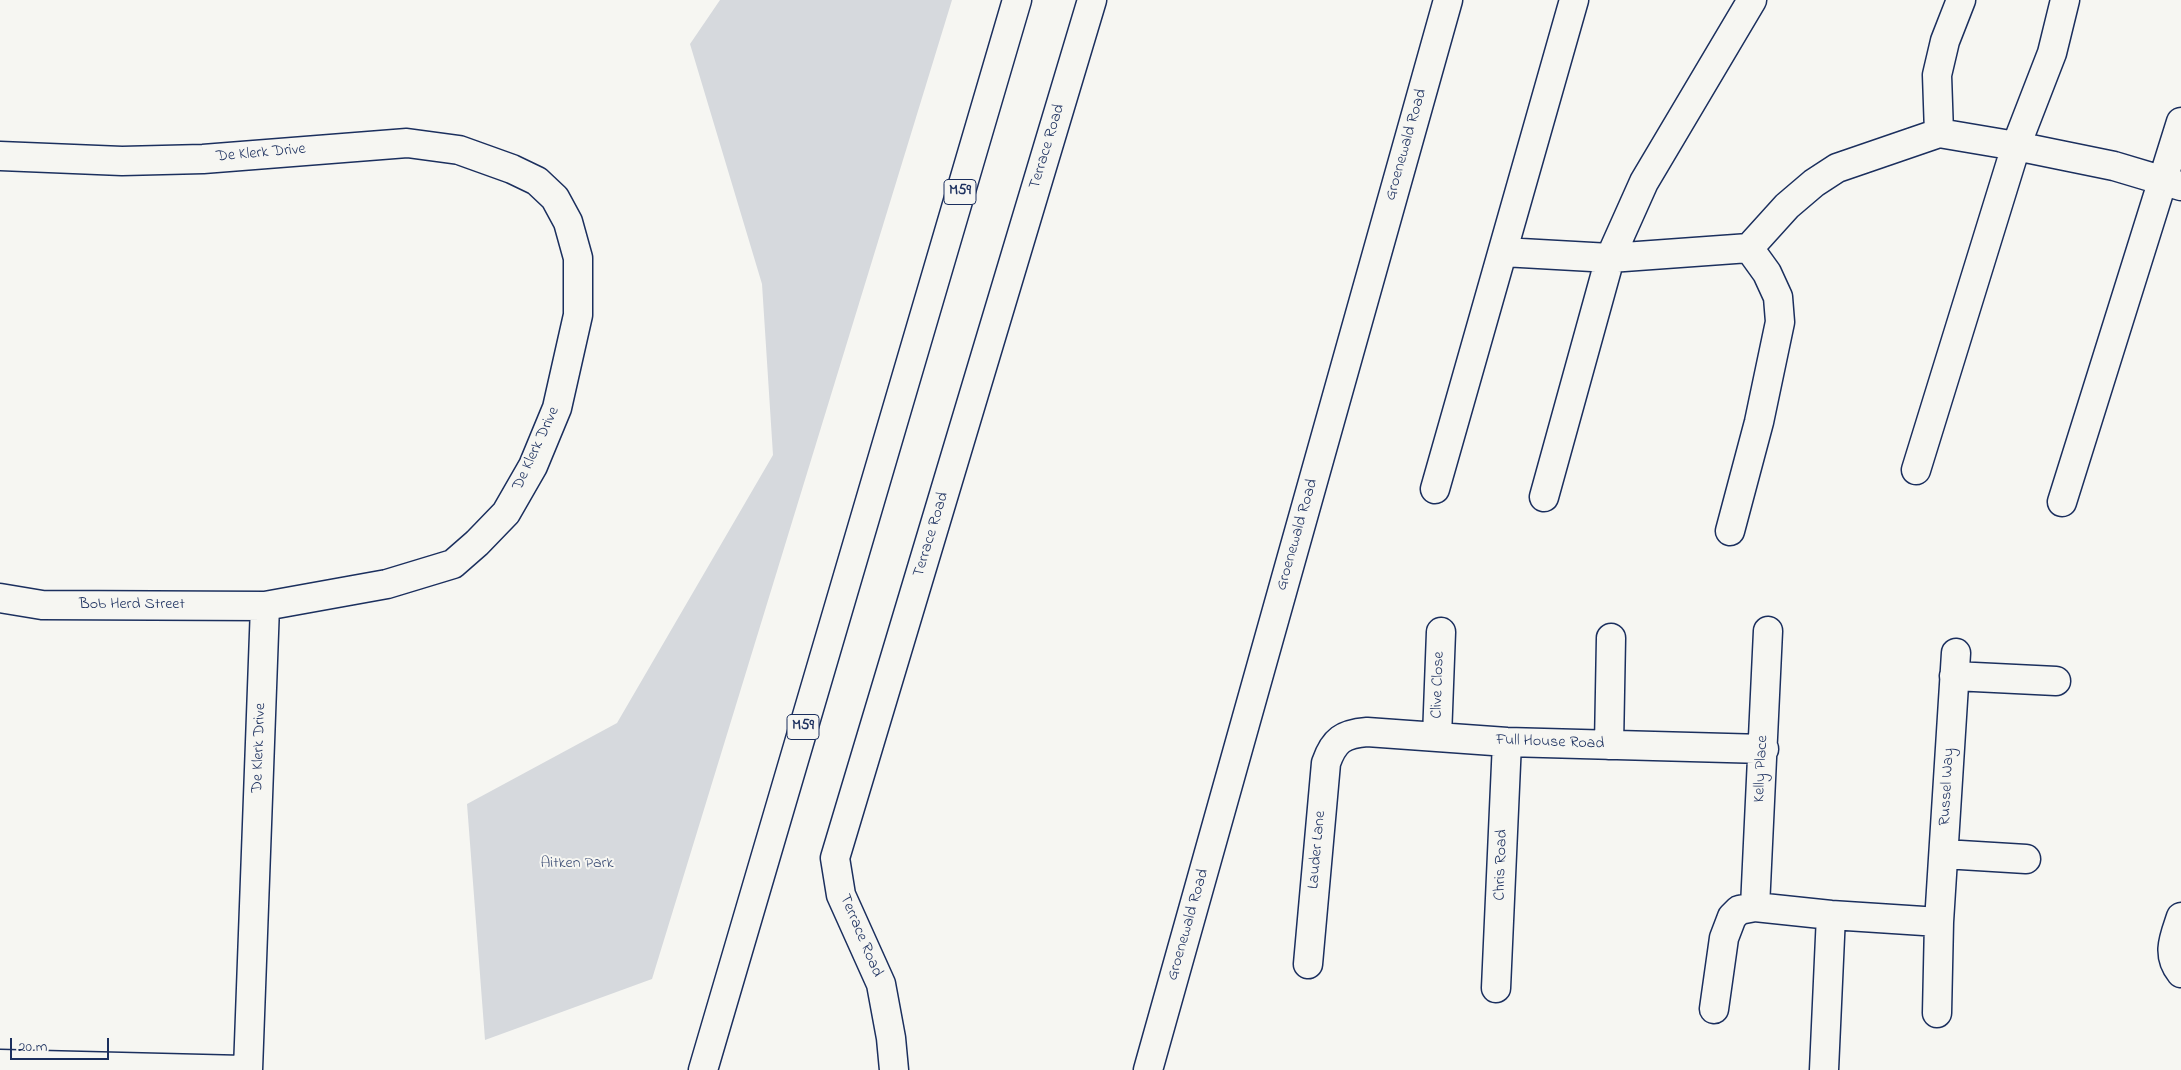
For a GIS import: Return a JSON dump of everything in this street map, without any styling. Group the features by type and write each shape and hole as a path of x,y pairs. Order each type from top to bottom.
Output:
{"street":[{"name":"M59","path":"703,1070 1017,0"},
{"name":"Terrace Road","path":"894,1070 891,1038 881,984 841,895 835,858 1092,0"},
{"name":"Groenewald Road","path":"1148,1070 1448,0"},
{"path":"1435,489 1504,252 1574,0"},
{"path":"1544,497 1610,258 1644,182 1752,0"},
{"path":"1939,133 1937,75 1945,41 1961,0"},
{"path":"1916,470 2016,146 2052,53 2065,0"},
{"path":"2062,502 2172,183 2181,122"},
{"path":"1504,252 1610,258 1749,248 1787,206 1814,183 1837,168 1939,133 2114,166 2172,183"},
{"name":"De Klerk Drive","path":"0,156 122,160 204,159 407,143 460,150 512,169 537,181 555,198 568,222 578,258 578,315 557,408 533,466 506,513 477,543 453,564 387,584 265,606 248,1070"},
{"path":"1730,531 1759,422 1780,322 1778,297 1767,273 1749,248"},
{"name":"Bob Herd Street","path":"0,598 42,605 265,606"},
{"name":"Kelly Place","path":"1755,907 1764,749 1768,631"},
{"name":"Clive Close","path":"1437,737 1441,632"},
{"path":"1609,745 1611,638"},
{"name":"Russel Way","path":"1937,1013 1940,922 1955,665 2056,681"},
{"name":"Full House Road","path":"1339,741 1349,734 1367,732 1507,742 1764,749"},
{"name":"Lauder Lane","path":"1308,964 1326,763 1331,750 1339,741"},
{"name":"Chris Road","path":"1496,988 1507,742"},
{"path":"1944,854 2026,859"},
{"path":"1714,1009 1724,938 1728,925 1739,910 1755,907 1831,915 1940,922"},
{"path":"1824,1070 1831,915"},
{"path":"2181,917 2173,942 2172,958 2181,973"},
{"path":"0,1064 243,1070"}],"green space":[{"name":"Aitken Park","path":"720,0 952,0 652,979 485,1040 467,804 617,723 773,455 762,284 690,44"}]}
